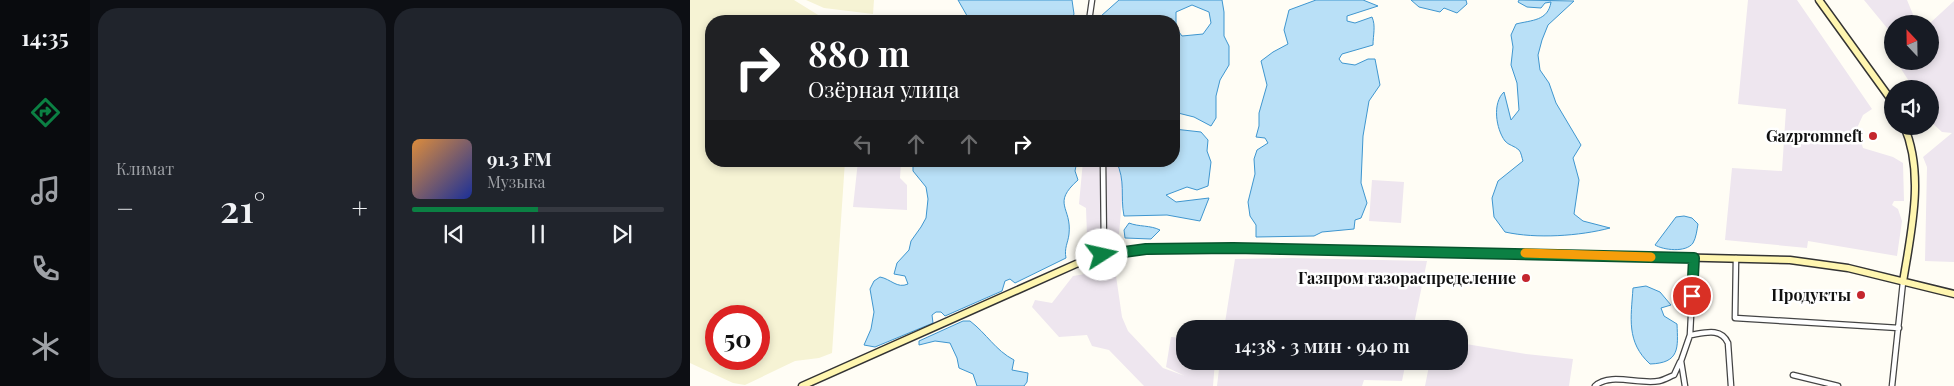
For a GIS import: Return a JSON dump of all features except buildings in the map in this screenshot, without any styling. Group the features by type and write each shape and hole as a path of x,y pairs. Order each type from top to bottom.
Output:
{"main road":[{"path":"1819,0 1884,90"},
{"path":"1904,282 1915,190 1913,158 1907,135"},
{"path":"805,385 1076,264 1102,255 1142,249 1233,248 1807,261 1848,268 1954,294"}],"street":[{"path":"1091,15 1092,0"},
{"path":"1102,255 1104,248 1103,167"},
{"path":"1595,386 1600,381 1658,381 1674,375 1690,335 1694,258"},
{"path":"1736,258 1735,318 1899,328"},
{"path":"1892,386 1904,282"},
{"path":"1690,335 1716,332 1725,337 1728,343 1731,386"},
{"path":"1681,360 1685,386"},
{"path":"1793,376 1838,386"}],"shaded area":[{"path":"690,0 794,0 818,15 705,15 705,167 845,167 832,353 819,358 795,361 745,385 733,383 705,370 770,370 770,305 705,305 705,370 690,363"},
{"path":"806,0 874,0 873,14 824,8"},
{"path":"1748,0 1797,0 1872,109 1863,115 1857,128 1863,148 1893,157 1903,163 1904,201 1894,201 1892,205 1898,209 1902,221 1897,256 1808,241 1807,248 1725,240 1732,168 1782,171 1786,109 1738,104"},
{"path":"1864,0 1907,0 1913,15 1884,15 1884,24"},
{"path":"1954,1 1954,262 1925,261 1927,167 1923,157 1952,133 1942,132 1939,129 1939,80 1908,80 1902,70 1939,70 1939,15"},
{"path":"857,167 901,167 900,178 907,185 907,210 853,207"},
{"path":"1082,167 1119,167 1123,189 1119,234 1087,236 1086,208 1079,204"},
{"path":"1372,180 1404,182 1401,223 1369,221"},
{"path":"1291,258 1427,261 1415,320 1225,320 1235,259"},
{"path":"1115,269 1122,317 1128,331 1163,368 1185,376 1166,367 1171,337 1176,337 1176,370 1214,370 1213,386 1144,386 1109,350 1092,346 1087,335 1059,337 1032,307 1035,300 1052,303 1073,276"},
{"path":"1468,344 1526,354 1573,359 1569,386 1425,386 1428,370 1468,370"},
{"path":"1219,370 1404,370 1402,381 1364,380 1362,386 1217,386"}],"water":[{"path":"958,0 1072,0 1074,14 1074,15 967,15"},
{"path":"1119,0 1222,0 1224,36 1229,46 1229,65 1220,80 1216,96 1216,118 1211,126 1194,117 1180,114 1180,33 1182,36 1203,34 1211,23 1209,12 1192,5 1176,12 1176,15 1102,15"},
{"path":"1316,0 1363,0 1378,6 1347,16 1347,21 1355,23 1372,17 1374,27 1373,45 1342,54 1339,59 1342,63 1355,65 1368,59 1375,59 1380,85 1369,101 1363,136 1361,183 1367,203 1361,218 1355,220 1354,229 1322,232 1314,236 1256,237 1256,225 1250,216 1248,202 1255,174 1254,159 1257,150 1268,143 1265,138 1256,137 1259,126 1259,113 1267,85 1261,61 1288,44 1284,30 1289,10"},
{"path":"1411,0 1466,0 1467,4 1457,13 1444,8 1440,12 1419,7"},
{"path":"1519,0 1574,1 1548,25 1538,55 1540,70 1549,83 1556,103 1581,145 1573,158 1579,180 1574,214 1583,221 1610,228 1572,235 1544,236 1517,234 1505,232 1494,217 1492,198 1498,181 1523,161 1519,150 1506,142 1502,136 1497,116 1498,103 1504,92 1511,120 1519,110 1517,83 1511,65 1513,47 1511,35 1516,24 1538,19 1547,13 1551,2 1545,3 1541,8 1527,7 1518,2"},
{"path":"1180,130 1201,132 1208,140 1207,151 1211,162 1208,186 1197,190 1187,187 1166,195 1176,202 1209,198 1200,221 1167,215 1124,216 1122,182 1119,168 1180,167"},
{"path":"913,167 1076,167 1078,180 1070,188 1064,201 1069,225 1065,251 1066,258 1015,283 1010,279 1005,281 1002,291 945,316 941,312 936,312 932,315 933,323 875,347 864,345 871,329 874,312 870,289 874,281 880,277 897,285 908,284 905,276 894,274 897,263 909,250 911,241 926,218 928,199 926,187 913,171"},
{"path":"1676,217 1692,218 1698,224 1696,236 1690,246 1680,249 1669,249 1655,245"},
{"path":"1129,223 1160,230 1151,239 1125,238 1124,230"},
{"path":"1646,286 1660,292 1671,305 1661,308 1664,316 1677,324 1677,347 1675,353 1667,361 1660,363 1650,364 1642,356 1637,347 1632,329 1633,288"},
{"path":"963,321 970,321 1002,352 1014,360 1012,370 1028,373 1027,382 1024,386 977,386 973,374 959,368 957,358 950,343 935,341 919,345 919,341"}],"slow traffic":[{"path":"1525,253 1651,257"}],"place":[{"name":"Gazpromneft","path":"1873,136"},
{"name":"Газпром газораспределение","path":"1526,278"},
{"name":"Продукты","path":"1861,295"}],"route":[{"path":"1102,255 1146,249 1233,248 1694,258 1692,296"}]}
